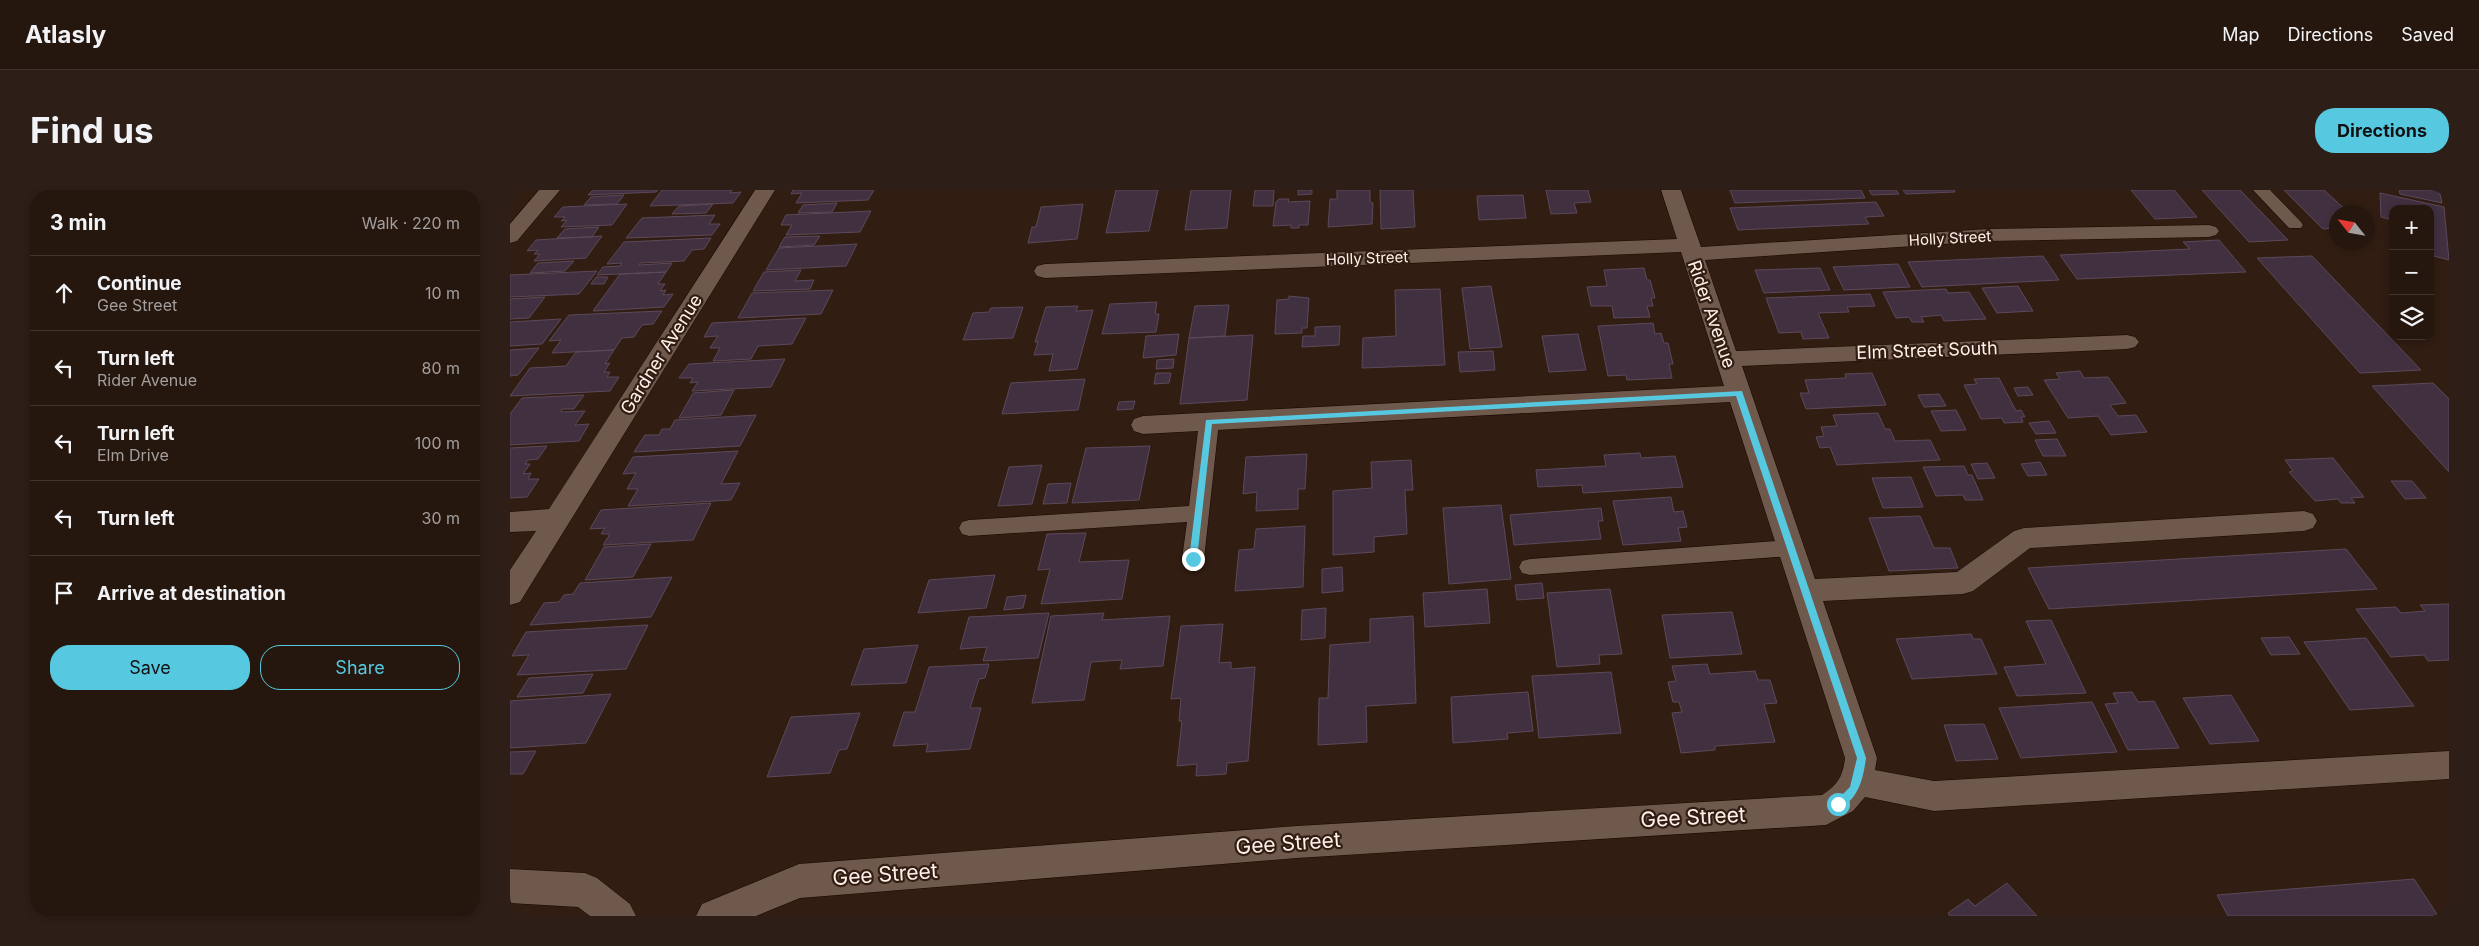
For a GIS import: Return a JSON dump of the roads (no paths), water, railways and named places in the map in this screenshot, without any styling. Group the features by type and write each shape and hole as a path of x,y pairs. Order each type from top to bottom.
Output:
{"street":[{"path":"510,237 550,190"},
{"name":"Gardner Avenue","path":"510,594 765,190"},
{"name":"Rider Avenue","path":"1671,190 1861,758 1858,781"},
{"name":"Holly Street","path":"1045,272 1690,249 1989,235 2209,231"},
{"name":"Elm Street South","path":"1727,359 2127,342"},
{"path":"1144,425 1739,393"},
{"path":"510,522 557,519"},
{"path":"1806,591 1963,584 2024,538 2304,521"},
{"path":"1858,781 1934,796 2449,764"},
{"name":"Gee Street","path":"714,916 799,881 1296,842 1826,810 1847,797 1858,781"},
{"path":"510,886 585,890 618,916"}],"lane":[{"path":"2261,190 2296,225"},
{"path":"1193,559 1209,422"},
{"path":"969,528 1199,513"},
{"path":"1530,567 1792,548"}]}
